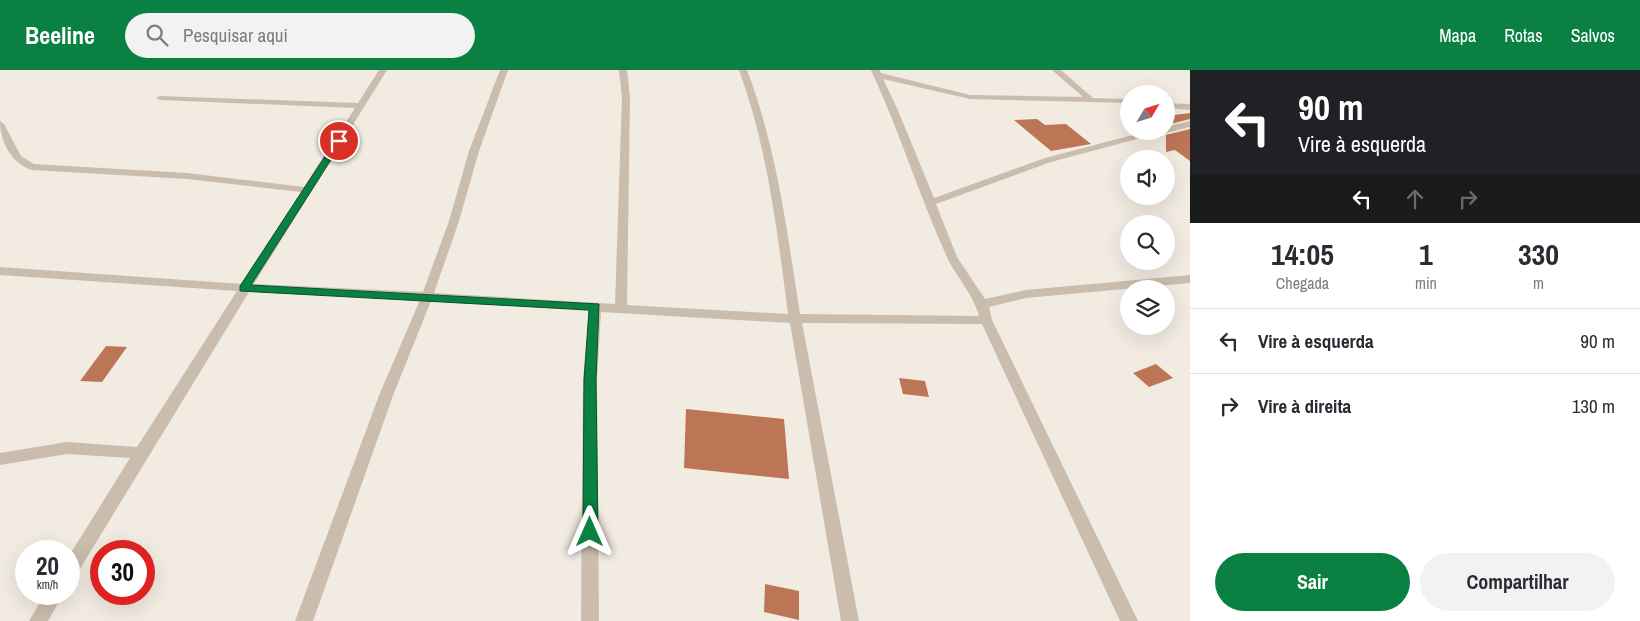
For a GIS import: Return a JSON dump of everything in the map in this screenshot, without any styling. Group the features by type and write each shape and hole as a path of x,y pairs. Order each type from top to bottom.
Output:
{"street":[{"path":"80,554 244,288 383,70"},
{"path":"304,621 387,393 427,296 454,221 474,150 504,70"},
{"path":"621,308 626,97 623,70"},
{"path":"743,70 754,96 777,200 795,316 850,621"},
{"path":"1056,70 1090,99"},
{"path":"873,72 970,97 1120,101"},
{"path":"873,72 893,108 932,202 952,257 982,304 986,320 1129,621"},
{"path":"160,98 361,106"},
{"path":"1175,106 1190,107"},
{"path":"0,124 17,158 32,167 187,176 307,190"},
{"path":"1175,128 1190,124"},
{"path":"932,202 1048,160 1125,140"},
{"path":"0,270 244,288 427,296 762,318 795,316 986,320"},
{"path":"982,304 1026,294 1190,279"},
{"path":"590,621 590,380 595,306"},
{"path":"0,459 67,448 141,453"},
{"path":"38,621 48,605"}],"building":[{"path":"1190,113 1190,119 1175,123 1175,115"},
{"path":"1037,119 1045,125 1066,124 1091,144 1051,151 1014,120"},
{"path":"1190,129 1190,161 1175,150 1166,150 1166,140 1175,140 1175,133"},
{"path":"106,346 127,347 102,382 80,381"},
{"path":"1156,364 1173,378 1149,387 1133,373"},
{"path":"899,378 925,381 929,397 903,394"},
{"path":"686,409 784,419 789,479 684,468"},
{"path":"765,584 799,591 799,620 764,612"}],"route":[{"path":"339,141 244,288 393,294 595,306 590,380 590,532"}]}
